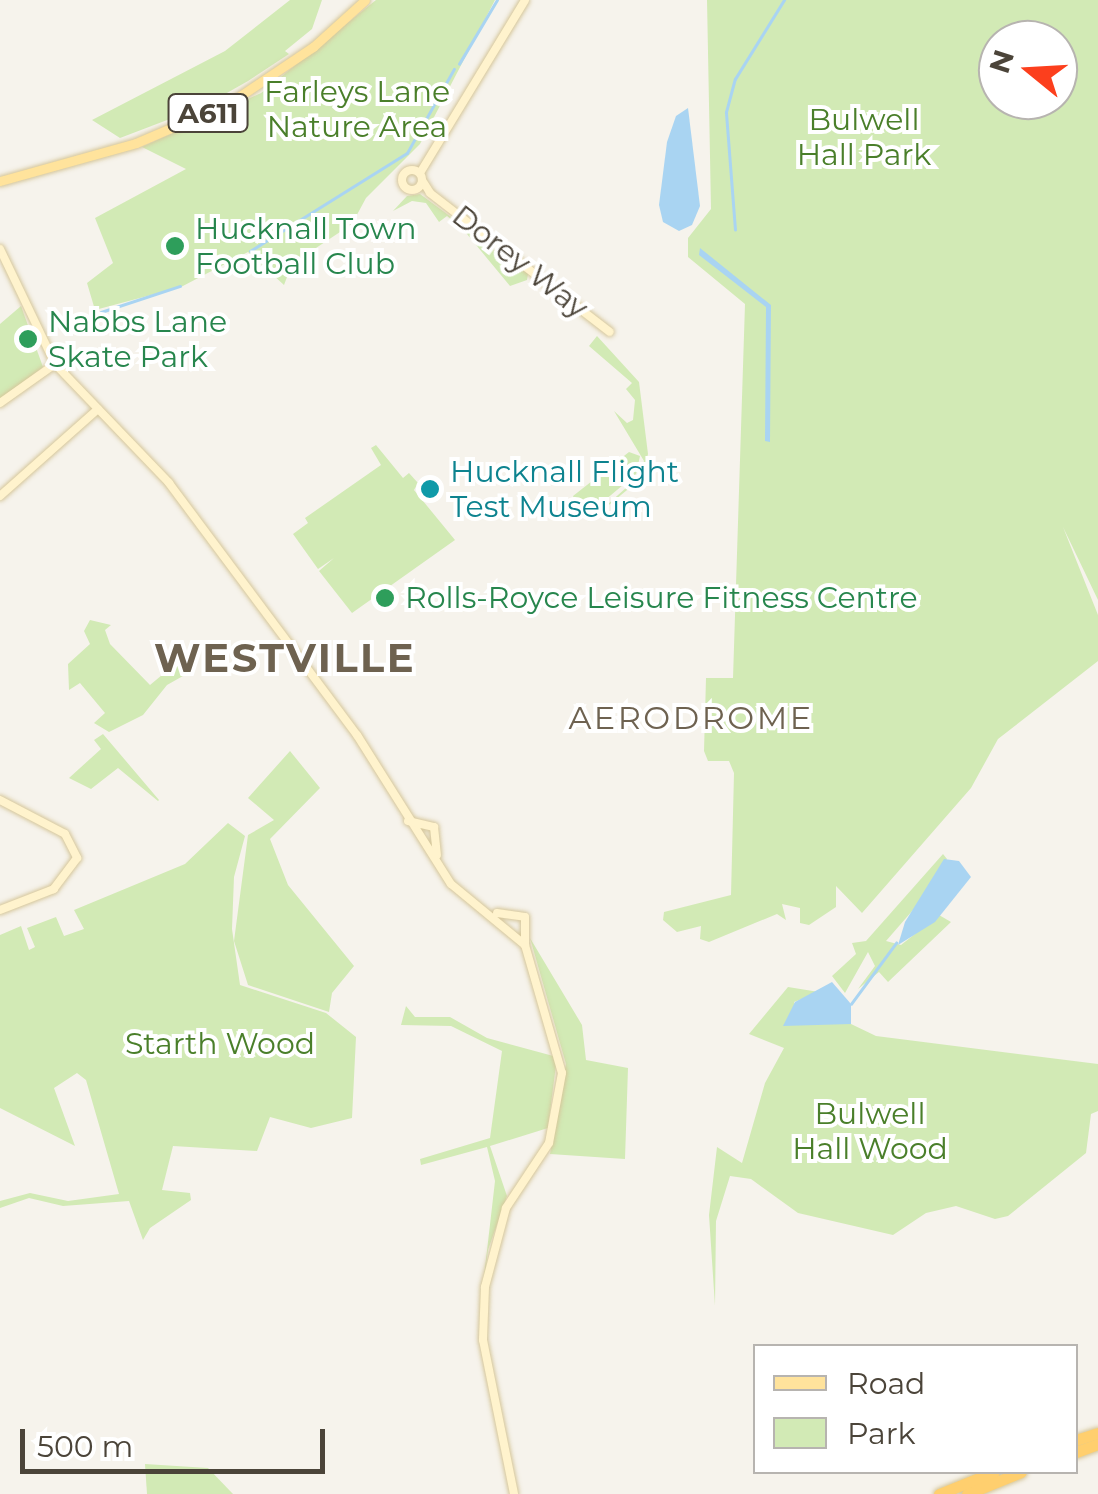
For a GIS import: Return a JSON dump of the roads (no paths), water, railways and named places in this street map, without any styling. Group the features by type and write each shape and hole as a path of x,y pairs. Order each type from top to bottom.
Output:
{"highway":[{"path":"939,1494 989,1474"},
{"path":"967,1494 1017,1474"}],"main road":[{"name":"A611","path":"0,174 136,142 230,102 313,47 365,0"},
{"path":"423,161 408,170 402,181 414,190 423,161 521,0"},
{"path":"408,170 421,177"},
{"name":"A611","path":"0,181 24,171"},
{"name":"Dorey Way","path":"421,177 430,193 610,332"},
{"name":"Dorey Way","path":"414,190 430,193"},
{"path":"0,249 55,364 170,483 358,734 408,821 438,857 456,890 510,927 525,944"},
{"path":"0,404 55,364"},
{"path":"0,496 98,409"},
{"path":"0,800 65,834 77,858 54,889 0,910"},
{"path":"408,821 434,827 438,857"},
{"path":"422,840 424,825"},
{"path":"422,840 437,836"},
{"path":"510,927 512,912"},
{"path":"492,913 524,914 525,944 560,1054 560,1091 549,1143 506,1208 493,1240 482,1323 514,1494"},
{"path":"510,927 526,924"}],"water":[{"path":"688,108 700,206 692,225 679,231 663,222 659,205 667,142 676,116"},
{"path":"700,248 771,305 770,442 765,441 766,307 699,255"},
{"path":"944,859 959,861 971,877 935,922 898,945 905,922"},
{"path":"832,982 851,1004 851,1024 783,1026 795,1002"}],"waterway":[{"path":"459,64 497,0"},
{"path":"735,230 726,112 735,79 784,0"},
{"path":"250,251 407,153 454,69"},
{"path":"101,312 180,286"},
{"path":"851,1004 896,943"}],"place":[{"name":"Hucknall Town Football Club","path":"175,246"},
{"name":"Nabbs Lane Skate Park","path":"28,339"},
{"name":"Hucknall Flight Test Museum","path":"430,489"},
{"name":"Rolls-Royce Leisure Fitness Centre","path":"385,598"}],"district":[{"name":"WESTVILLE","path":"285,658"},
{"name":"AERODROME","path":"691,718"}],"park label":[{"name":"Farleys Lane Nature Area","path":"357,109"},
{"name":"Bulwell Hall Park","path":"864,137"},
{"name":"Starth Wood","path":"220,1044"},
{"name":"Bulwell Hall Wood","path":"870,1131"}]}
